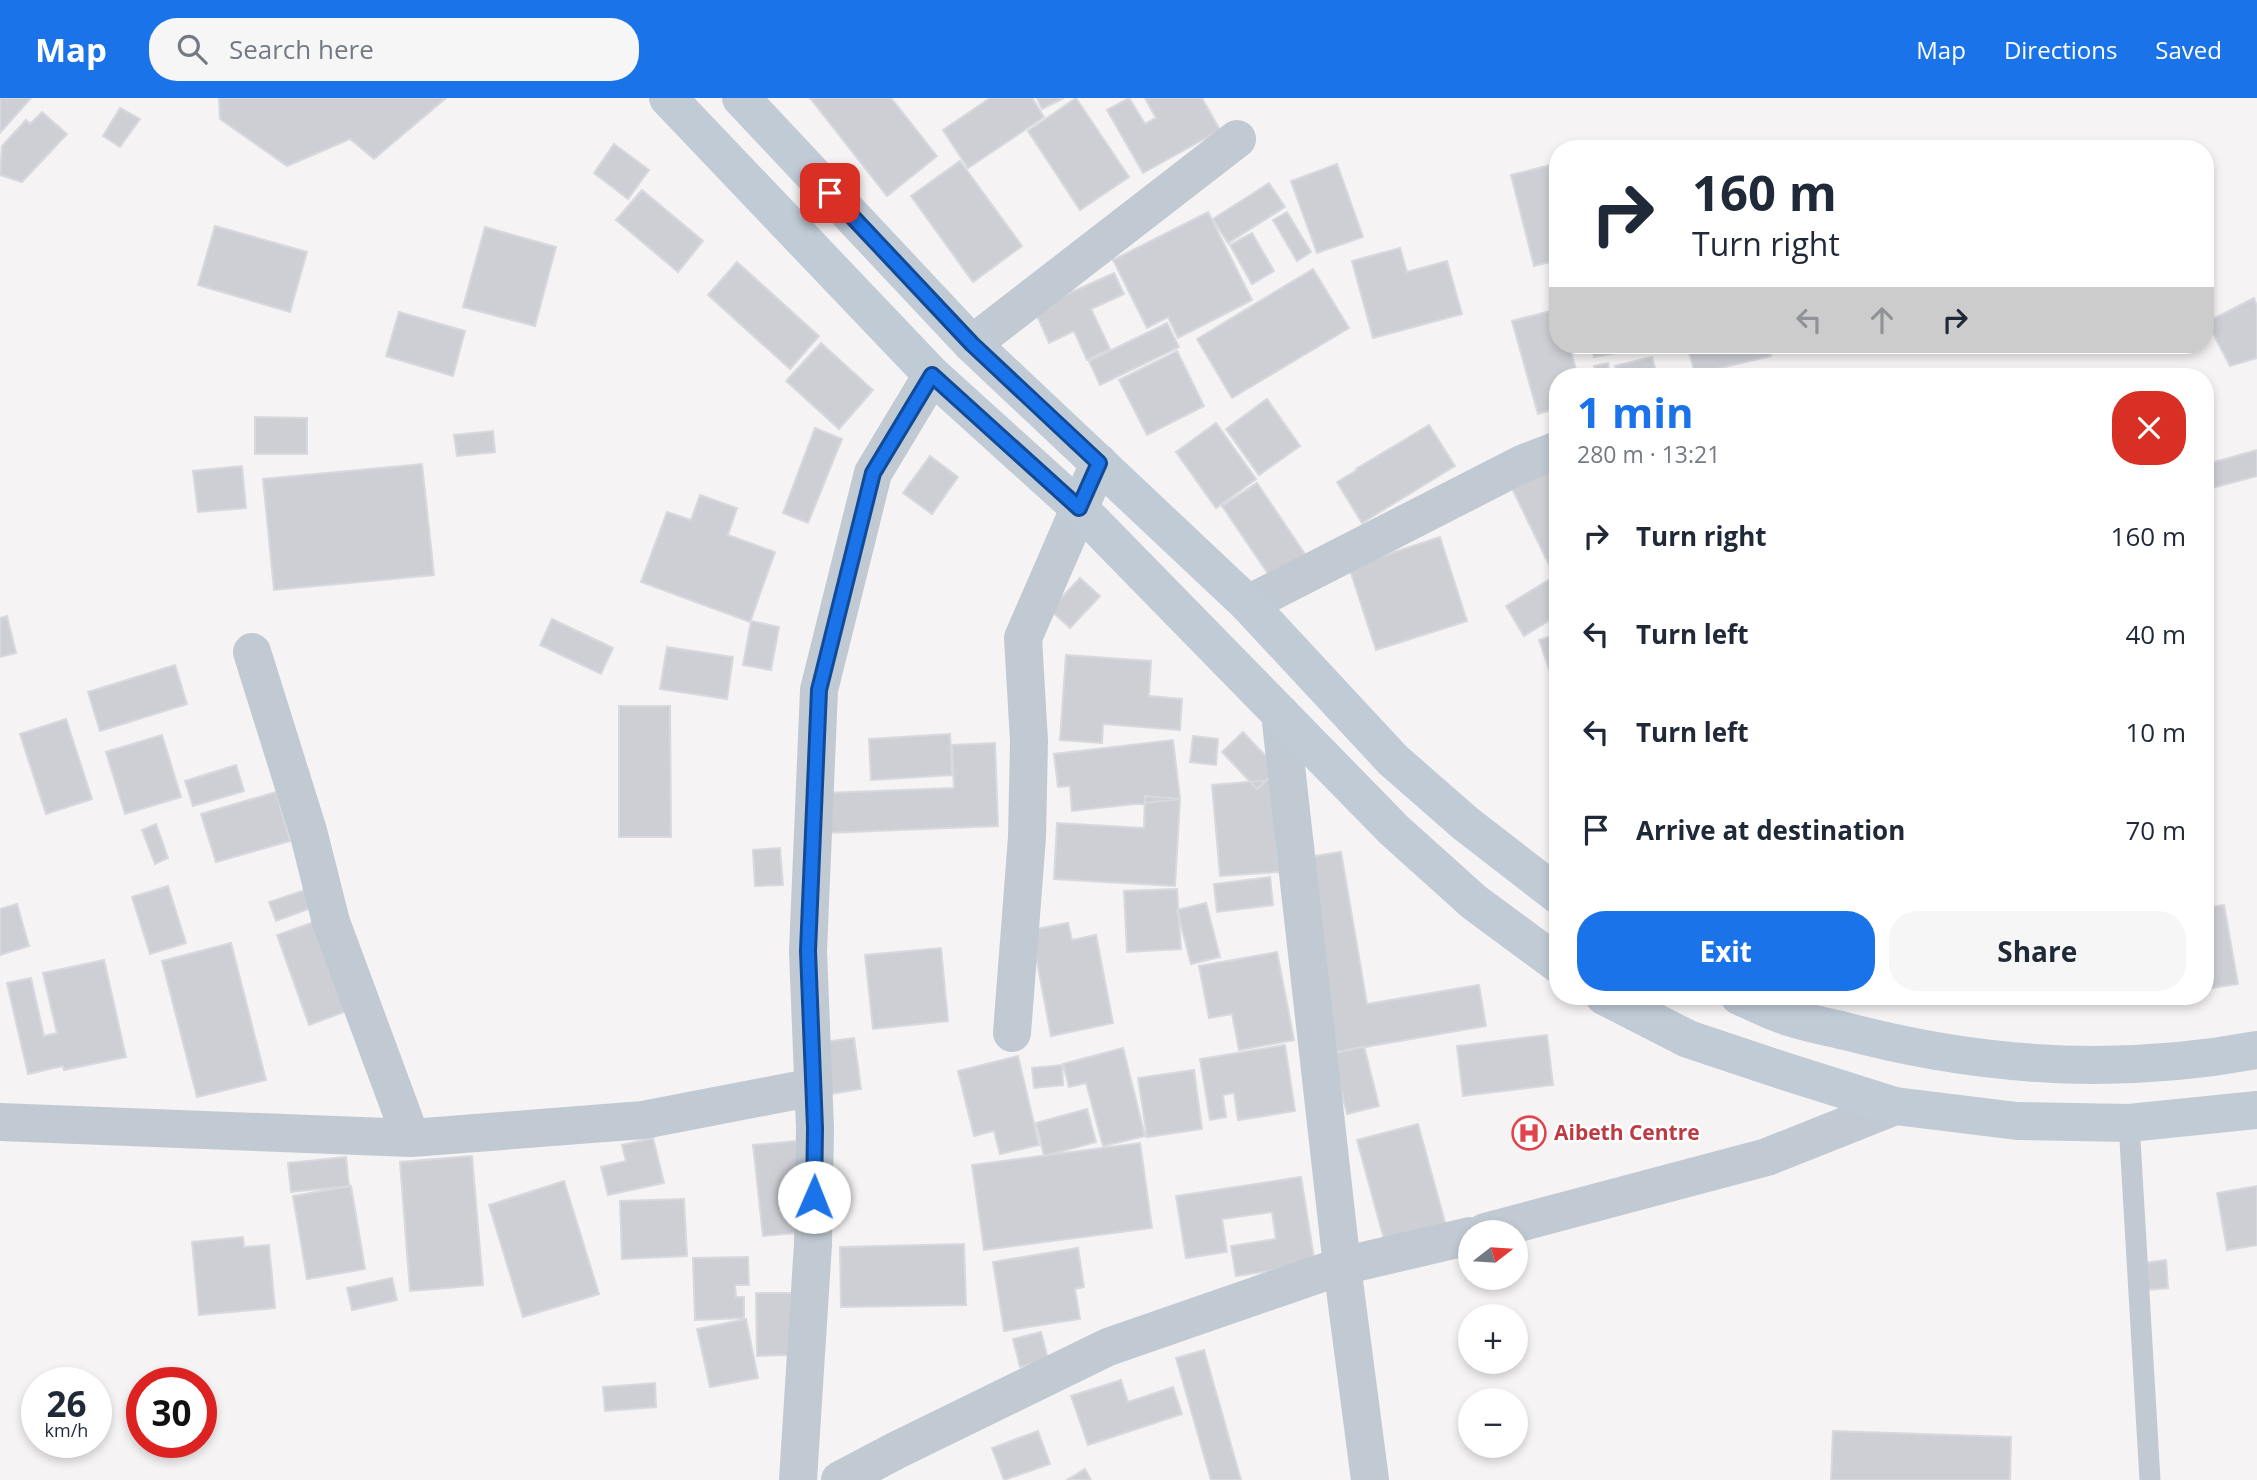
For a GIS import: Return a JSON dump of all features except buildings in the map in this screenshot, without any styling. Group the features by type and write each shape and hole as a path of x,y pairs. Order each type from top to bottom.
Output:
{"main road":[{"path":"668,98 932,375 1079,508 1394,830 1474,902 1549,957"},
{"path":"741,98 972,344 1248,604 1393,760 1465,823 1549,888"},
{"path":"1622,1005 1688,1039 1895,1106 2017,1121 2129,1123 2257,1110"},
{"path":"1760,1005 1783,1015 1891,1044 2000,1062 2090,1065 2164,1063 2257,1050"}],"street":[{"path":"972,344 1237,139"},
{"path":"798,1480 813,1244 815,1128 808,951 819,690 873,473 932,375"},
{"path":"1248,604 1524,463 1549,453"},
{"path":"1012,1033 1027,838 1029,741 1023,638 1099,463"},
{"path":"252,652 308,831 331,922 411,1138"},
{"path":"1280,713 1342,1266 1370,1480"},
{"path":"0,1122 411,1138 643,1120 814,1087"},
{"path":"1528,1221 1767,1157 1895,1106"},
{"path":"840,1480 1108,1347 1342,1266 1458,1239"}],"lane":[{"path":"2129,1123 2150,1480"}],"place":[{"name":"Aibeth Centre","path":"1529,1133"}],"route":[{"path":"814,1197 815,1128 808,951 819,690 873,473 932,375 1079,508 1099,463 972,344 830,193"}]}
